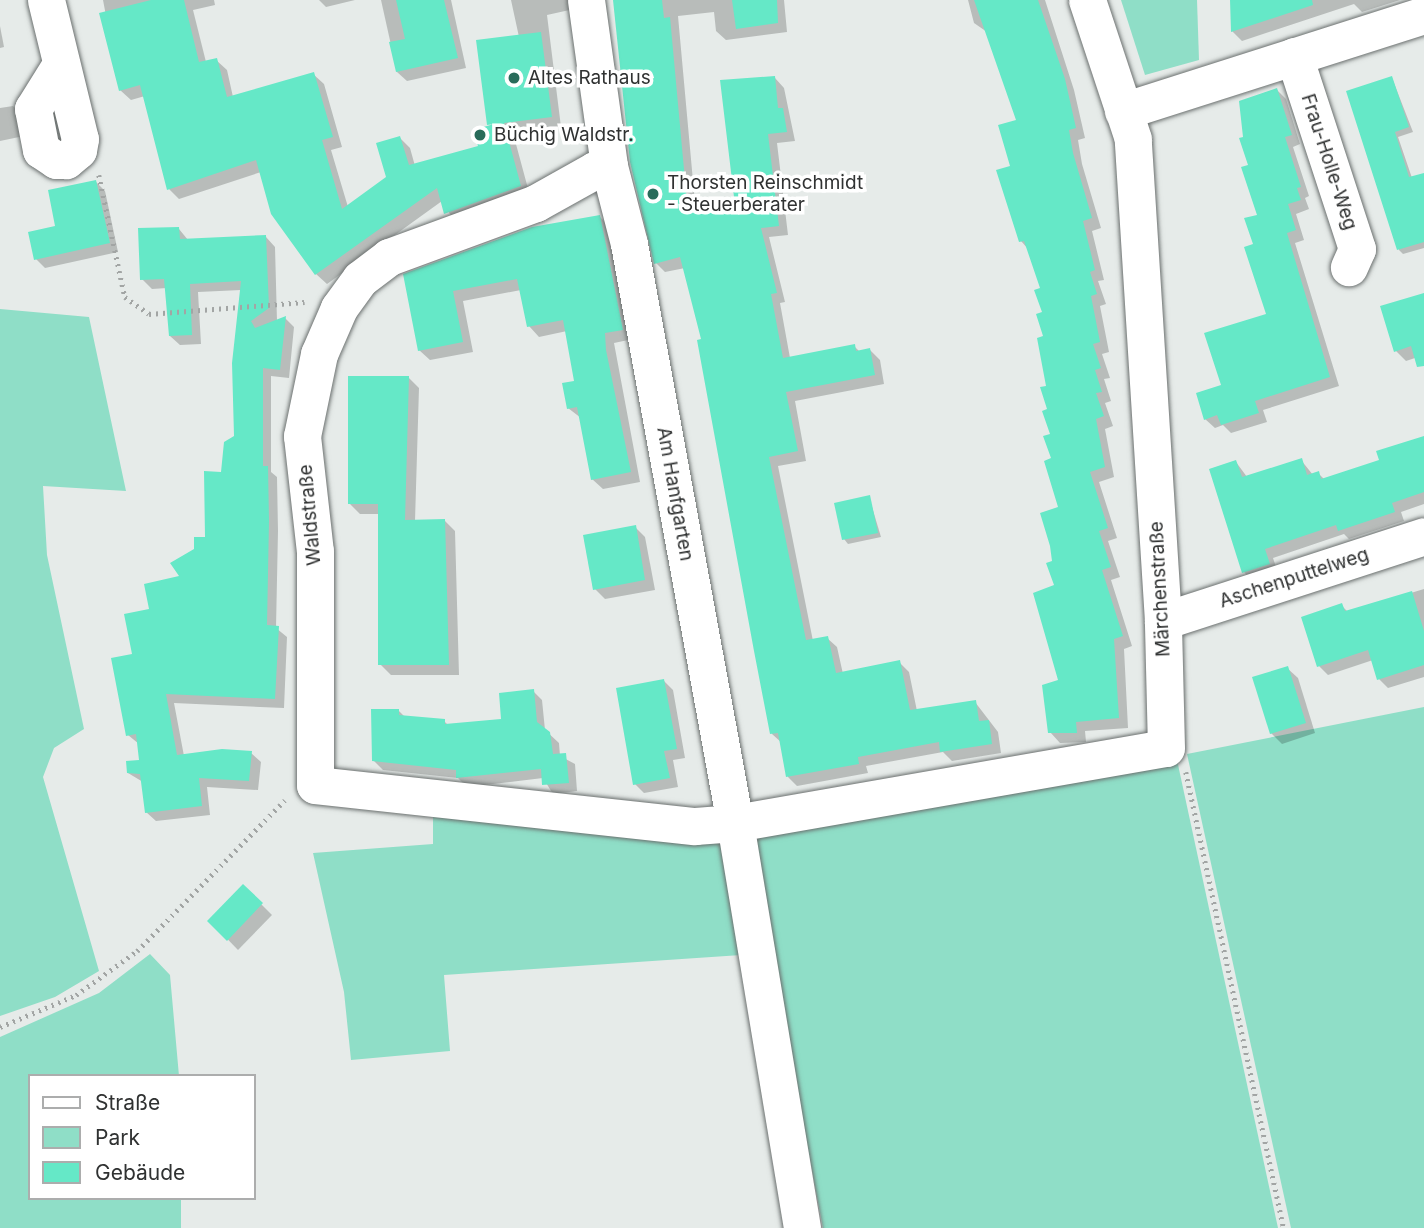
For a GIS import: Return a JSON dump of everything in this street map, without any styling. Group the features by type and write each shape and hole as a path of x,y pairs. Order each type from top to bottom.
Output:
{"street":[{"path":"46,0 61,64 33,109 41,150 56,160 66,160 78,150 80,139"},
{"path":"586,0 609,166"},
{"name":"Märchenstraße","path":"1087,0 1133,139 1163,621 1167,748"},
{"path":"1123,111 1424,15"},
{"name":"Frau-Holle-Weg","path":"1294,56 1357,249 1349,267"},
{"name":"Waldstraße","path":"315,785 315,551 302,436 319,354 340,308 360,279 389,257 536,203 594,170 609,166"},
{"name":"Am Hanfgarten","path":"609,166 629,244 735,823 802,1228"},
{"name":"Aschenputtelweg","path":"1163,621 1424,536"},
{"path":"315,785 695,826 735,823 1167,748"}],"path":[{"path":"80,139 96,160 125,297 149,314 316,301 340,308"},
{"path":"1167,748 1185,765 1284,1228"},
{"path":"0,1027 76,995 137,951 260,821 302,785 315,785"}],"green space":[{"path":"1121,0 1197,0 1199,60 1145,75"},
{"path":"0,309 89,317 126,491 43,486 47,555 84,729 54,748 43,777 99,971 55,997 0,1016"},
{"path":"1424,707 1424,1228 1291,1228 1187,754"},
{"path":"1177,760 1278,1228 823,1228 747,830"},
{"path":"433,815 722,841 741,955 444,975 450,1051 351,1060 344,992 313,853 433,844"},
{"path":"150,954 170,975 179,1074 28,1074 28,1200 181,1200 181,1228 0,1228 0,1037 99,993"}],"building":[{"path":"151,0 184,0 199,62 217,58 227,97 314,72 333,137 322,140 342,209 386,177 376,143 400,136 409,165 478,146 473,130 494,124 487,125 476,40 541,32 552,117 504,123 521,186 444,214 437,188 315,275 271,214 256,160 167,190 140,85 119,91 99,13"},
{"path":"396,0 444,0 458,58 396,72 389,42 405,39"},
{"path":"613,0 662,0 664,18 670,17 687,202 734,197 720,80 775,76 778,108 783,108 787,132 768,134 779,226 761,228 777,293 771,294 783,358 855,344 856,351 870,348 875,375 786,392 798,451 769,457 806,640 828,636 836,673 900,660 910,710 976,700 979,721 989,720 992,744 940,752 939,742 858,757 859,764 786,777 778,733 770,734 697,340 701,339 680,257 654,264 630,162"},
{"path":"732,0 777,0 778,23 736,29"},
{"path":"974,0 1038,0 1065,79 1076,128 1069,130 1073,153 1092,218 1083,221 1095,270 1090,272 1097,294 1091,296 1100,342 1093,344 1101,368 1095,370 1102,392 1096,393 1104,416 1096,419 1105,467 1090,472 1108,528 1099,531 1111,567 1102,570 1123,636 1114,639 1119,718 1076,722 1077,733 1048,733 1042,685 1058,680 1033,593 1054,585 1046,563 1052,561 1040,513 1058,507 1044,461 1051,458 1043,436 1050,434 1042,411 1047,409 1040,387 1046,386 1037,338 1043,336 1036,314 1042,312 1034,290 1040,288 1024,241 1019,242 996,170 1010,166 998,125 1016,120"},
{"path":"1230,0 1312,0 1313,5 1231,32"},
{"path":"1392,76 1409,127 1395,132 1409,177 1424,173 1424,242 1397,250 1346,91"},
{"path":"1277,88 1292,135 1285,137 1301,187 1297,188 1301,200 1288,204 1296,230 1287,233 1330,377 1255,401 1259,413 1221,425 1217,415 1204,420 1196,393 1221,385 1204,333 1266,314 1244,247 1253,244 1244,218 1257,215 1241,167 1248,165 1239,138 1243,137 1239,101"},
{"path":"96,180 110,243 34,260 28,232 55,226 48,190"},
{"path":"600,215 623,330 605,333 606,350 631,472 591,480 577,407 567,409 562,383 574,381 563,320 527,327 517,279 453,291 463,342 418,351 403,274 532,227"},
{"path":"179,227 180,239 266,235 269,308 251,321 255,328 286,316 280,370 263,368 263,466 268,466 269,521 267,625 279,626 275,699 166,694 177,755 222,749 252,751 249,781 199,778 202,806 145,813 140,774 127,773 126,761 139,760 136,734 126,736 111,658 132,654 124,614 149,609 144,584 179,576 170,563 194,549 194,537 205,537 204,471 221,472 224,442 234,436 232,363 241,281 190,284 192,335 169,336 164,279 140,280 138,228"},
{"path":"1424,293 1424,366 1417,367 1411,346 1394,352 1380,306"},
{"path":"348,376 409,376 405,520 445,519 449,665 378,665 378,504 348,504"},
{"path":"1424,436 1424,492 1392,503 1395,512 1338,531 1336,525 1265,549 1270,564 1242,573 1209,469 1236,460 1242,477 1302,458 1307,475 1319,471 1321,479 1379,460 1376,451"},
{"path":"870,495 878,533 842,540 834,503"},
{"path":"636,525 645,580 593,590 583,535"},
{"path":"1412,591 1424,631 1424,665 1377,680 1368,650 1317,667 1301,617 1342,603 1345,611"},
{"path":"1288,666 1306,723 1270,734 1252,677"},
{"path":"664,679 677,749 664,751 670,778 633,785 616,688"},
{"path":"534,689 537,722 550,732 553,754 566,753 569,783 542,785 541,769 456,778 456,770 372,761 371,709 399,709 399,715 445,719 445,724 501,719 499,693"},
{"path":"243,884 263,903 227,941 207,921"}],"place":[{"name":"Altes Rathaus","path":"514,78"},
{"name":"Büchig Waldstr.","path":"480,135"},
{"name":"Thorsten Reinschmidt - Steuerberater","path":"653,194"}]}
